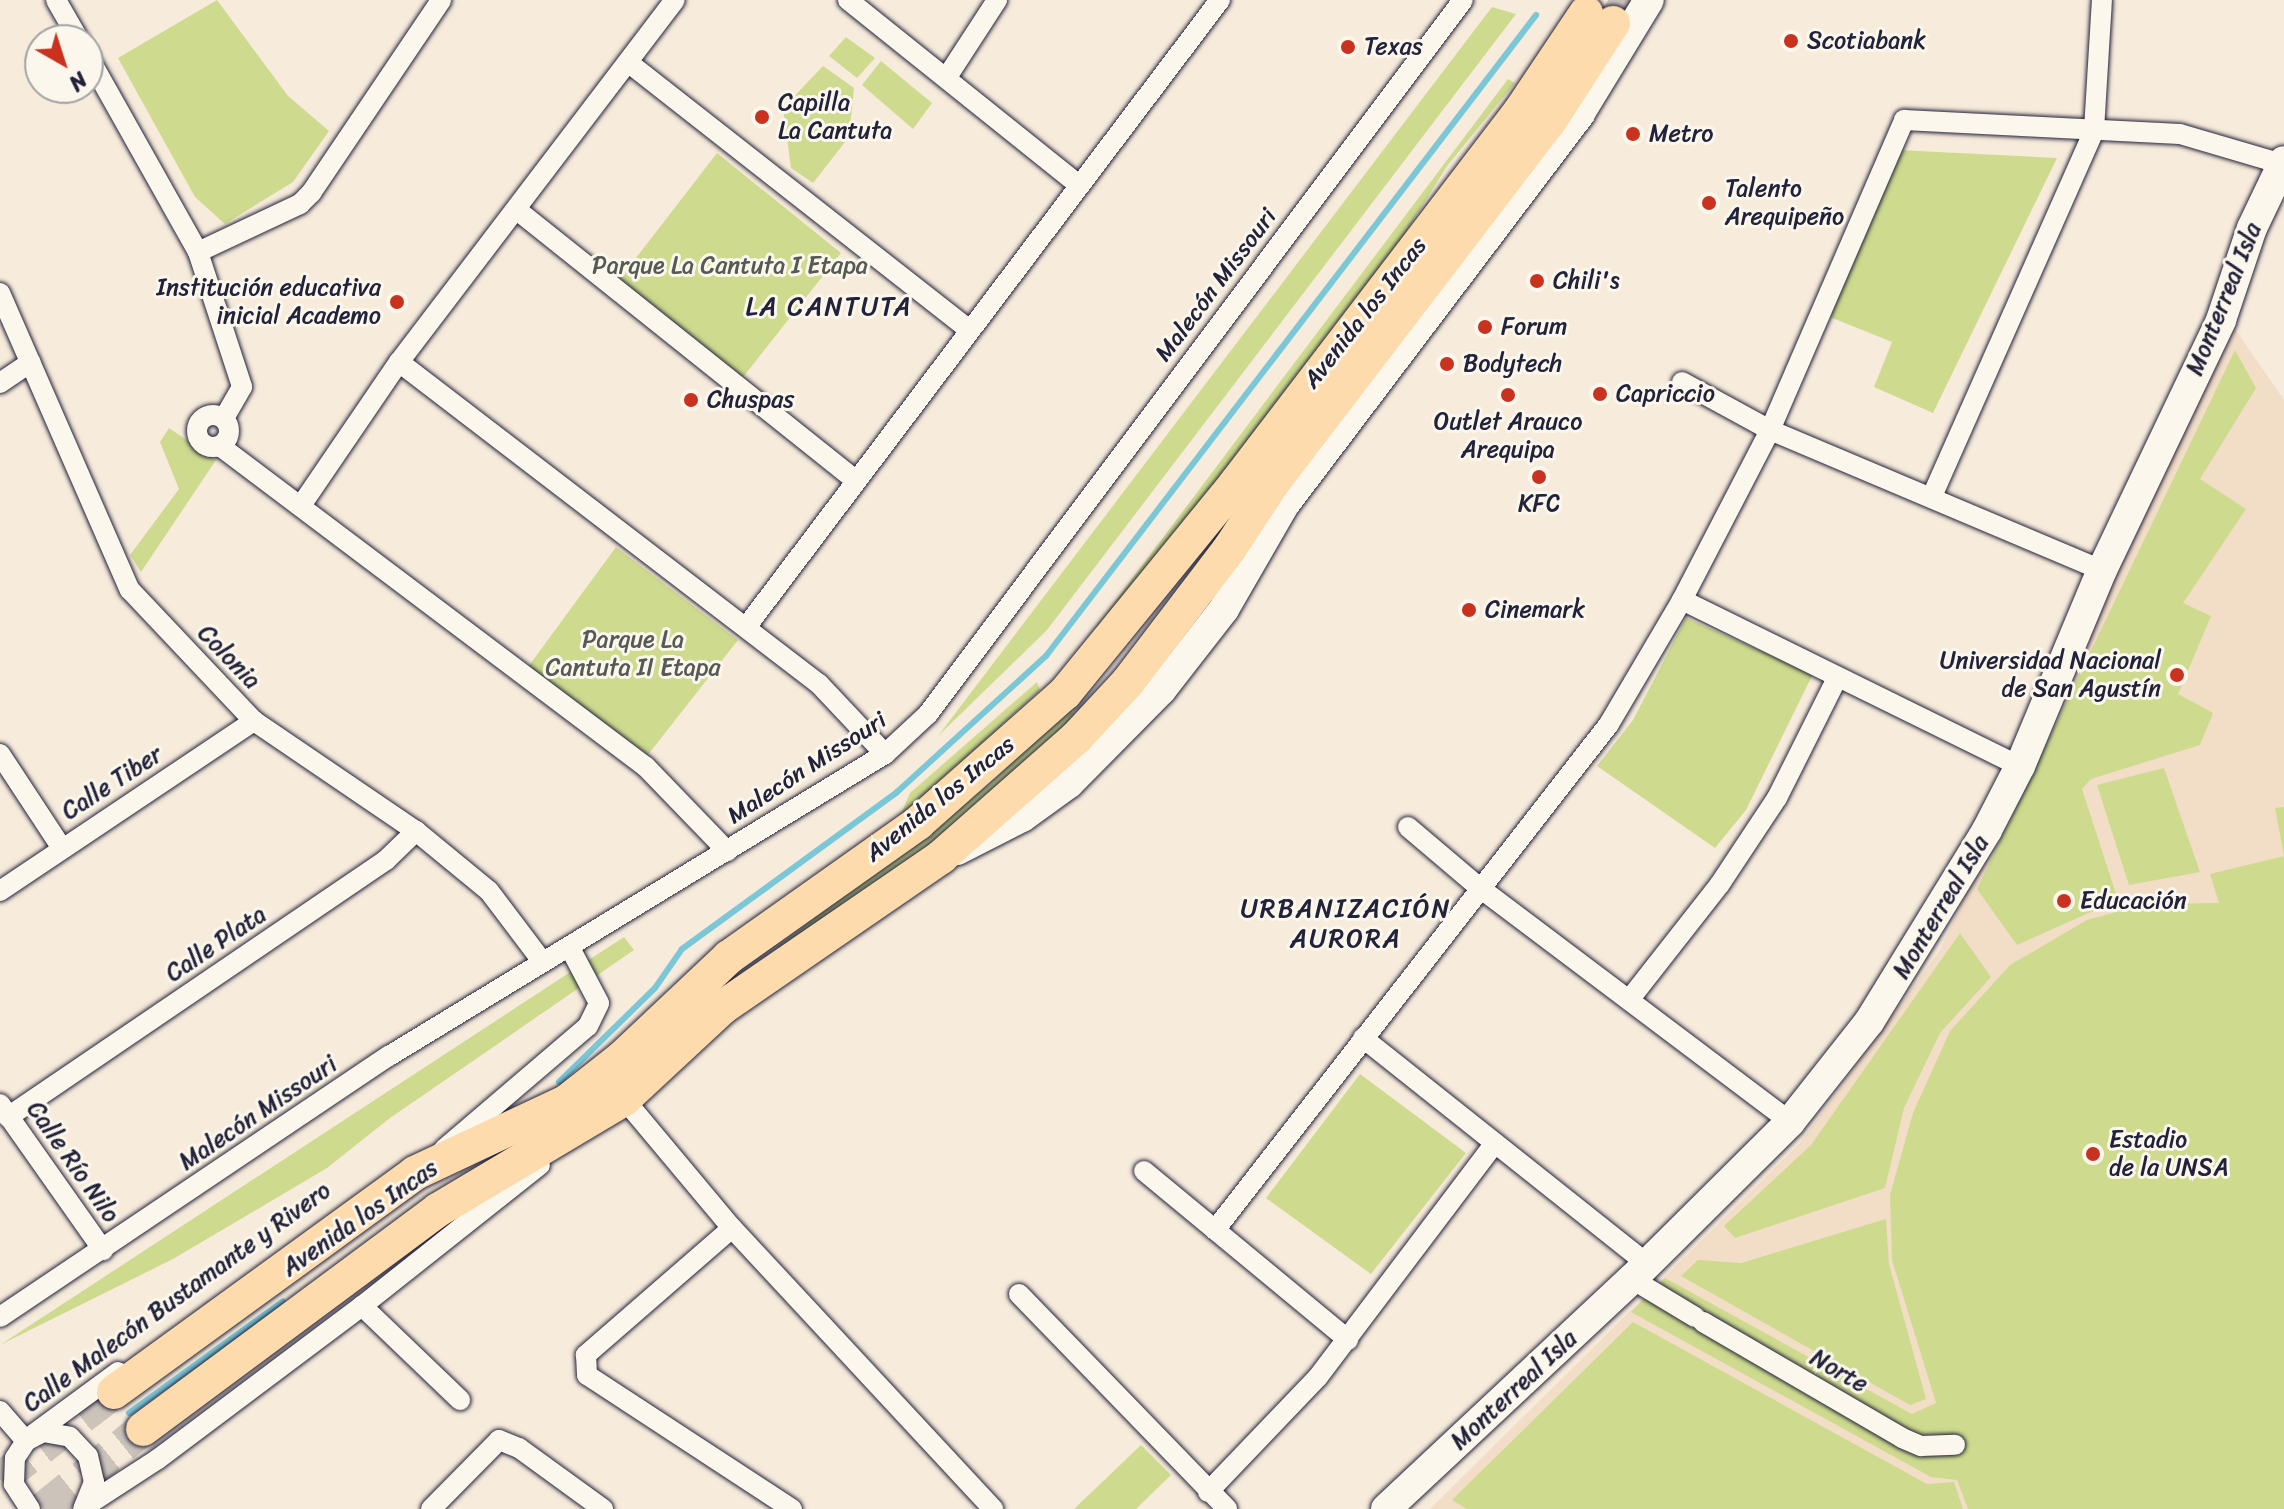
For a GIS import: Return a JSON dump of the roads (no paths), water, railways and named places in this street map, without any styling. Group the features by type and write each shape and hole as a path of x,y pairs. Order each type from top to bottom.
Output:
{"main road":[{"name":"Avenida los Incas","path":"114,1392 415,1173 566,1102 623,1057 729,957 918,823 998,755 1099,657 1385,289 1590,12"},
{"name":"Avenida los Incas","path":"143,1429 438,1210 624,1099 723,1007 941,857 1009,801 1106,708 1230,548 1272,484 1549,122 1590,12"},
{"path":"1230,548 1284,505"}],"street":[{"path":"56,0 70,24"},
{"path":"198,252 300,204 311,193 441,0"},
{"path":"302,504 399,362 675,0"},
{"path":"848,0 1078,184"},
{"path":"947,77 997,0"},
{"path":"747,626 1220,0"},
{"name":"Malecón Missouri","path":"0,1317 389,1056 885,754 928,714 1463,0"},
{"name":"Avenida los Incas","path":"941,857 1022,817 1115,742 1224,609 1284,505 1580,113 1649,0"},
{"path":"1933,494 2094,130 2102,0"},
{"path":"629,63 969,330"},
{"path":"104,85 198,252 242,387 224,418 208,415 197,431 204,445 220,446 302,504 646,767 727,851"},
{"path":"1215,1230 1609,724 1682,600 1770,430 1904,120 2180,134 2283,162"},
{"name":"Monterreal Isla","path":"1386,1509 1640,1272 1790,1122 1869,1022 1987,830 2020,766 2102,570 2221,320 2252,228 2283,162"},
{"path":"517,210 855,480"},
{"name":"Colonia","path":"0,293 130,590 254,721 416,831 489,891 542,961"},
{"path":"0,383 31,362"},
{"path":"399,362 819,684 885,754"},
{"path":"1682,382 1770,430 1933,494 2102,570"},
{"path":"1682,600 2020,766"},
{"path":"1629,1000 1720,884 1769,810 1837,678"},
{"name":"Calle Tiber","path":"0,891 61,847 254,721"},
{"path":"0,754 61,847"},
{"path":"1408,827 1480,888 1790,1122"},
{"name":"Calle Plata","path":"4,1110 41,1094 386,860 416,831"},
{"name":"Calle Malecón Bustamante y Rivero","path":"18,1450 350,1203 415,1173 588,1026 599,1003 569,946"},
{"name":"Norte","path":"1363,1038 1495,1143 1640,1272 1699,1320 1902,1438 1921,1446 1955,1445"},
{"path":"624,1099 732,1228 993,1509"},
{"name":"Avenida los Incas","path":"84,1508 158,1459 362,1306 624,1099"},
{"name":"Calle Río Nilo","path":"4,1110 103,1250"},
{"path":"1208,1492 1348,1340 1495,1143"},
{"path":"1144,1171 1348,1340"},
{"path":"732,1228 586,1355 587,1375 792,1509"},
{"path":"1019,1294 1227,1509"},
{"path":"362,1306 460,1400"},
{"path":"0,1411 18,1450 14,1484 30,1509"},
{"path":"18,1450 57,1433 88,1456 94,1482 84,1508"},
{"path":"431,1509 499,1440 519,1448 603,1509"}],"waterway":[{"path":"559,1082 655,988 682,949 897,792 1046,656 1536,15"},
{"path":"129,1413 283,1301"}],"tunnel":[{"path":"1613,23 1629,0"},
{"path":"0,1479 114,1392"},
{"path":"43,1509 143,1429"}],"place":[{"name":"Scotiabank","path":"1791,41"},
{"name":"Texas","path":"1348,47"},
{"name":"Capilla La Cantuta","path":"762,117"},
{"name":"Metro","path":"1633,134"},
{"name":"Talento Arequipeño","path":"1709,203"},
{"name":"Chili's","path":"1537,281"},
{"name":"Institución educativa inicial Academo","path":"397,302"},
{"name":"Forum","path":"1485,327"},
{"name":"Bodytech","path":"1447,364"},
{"name":"Capriccio","path":"1600,394"},
{"name":"Outlet Arauco Arequipa","path":"1508,395"},
{"name":"Chuspas","path":"691,400"},
{"name":"KFC","path":"1539,477"},
{"name":"Cinemark","path":"1469,610"},
{"name":"Universidad Nacional de San Agustín","path":"2177,675"},
{"name":"Educación","path":"2064,901"},
{"name":"Estadio de la UNSA","path":"2093,1154"}],"district":[{"name":"LA CANTUTA","path":"829,307"},
{"name":"URBANIZACIÓN AURORA","path":"1346,924"}],"park label":[{"name":"Parque La Cantuta I Etapa","path":"730,266"},
{"name":"Parque La Cantuta II Etapa","path":"633,654"}]}
